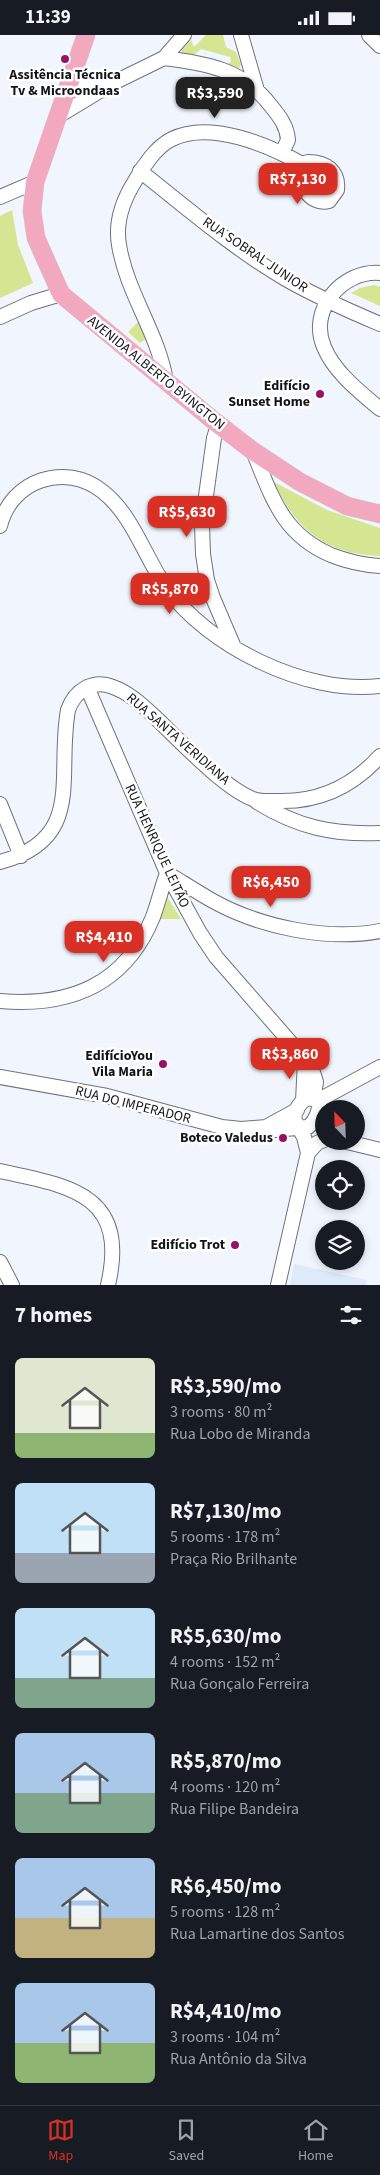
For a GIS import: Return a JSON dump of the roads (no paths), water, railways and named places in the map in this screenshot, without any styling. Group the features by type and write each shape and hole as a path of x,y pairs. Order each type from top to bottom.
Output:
{"main road":[{"path":"61,294 36,238 32,211 35,182 60,115 86,35"},
{"name":"AVENIDA ALBERTO BYINGTON","path":"61,294 218,425 253,451 300,481 347,506 380,514"}],"street":[{"path":"60,115 113,83 164,58 184,35"},
{"path":"241,35 256,87"},
{"path":"369,35 380,46"},
{"path":"164,58 210,65 240,77 256,87 282,119 286,128 288,140 282,153"},
{"path":"72,79 84,83 113,83"},
{"path":"166,381 160,350 125,269 119,244 120,211 140,171 172,139 205,132 226,134 282,153 302,164"},
{"name":"RUA SOBRAL JUNIOR","path":"140,171 226,238 282,277 327,302 380,324"},
{"path":"0,197 35,182"},
{"path":"380,273 368,273 346,281 332,292 320,324 323,346 335,365 344,376 380,409"},
{"path":"0,317 31,303 61,294"},
{"path":"218,425 214,438 202,525 202,547 207,580 233,645"},
{"path":"253,451 275,502 290,527 304,540 316,548 340,558 380,566"},
{"path":"0,526 6,508 11,501 34,482 56,476 86,482 100,490 114,502 165,585 184,610 198,622 233,645 290,676 320,684 349,687 380,686"},
{"name":"RUA SANTA VERIDIANA","path":"86,687 95,685 113,687 138,701 218,776 254,799 288,801 312,799 331,793 354,781 380,757"},
{"path":"0,862 21,856 43,842 56,822 63,790 68,710 75,697 86,687"},
{"name":"RUA HENRIQUE LEITÃO","path":"86,687 166,873 200,933 216,957 311,1066 316,1082 308,1102"},
{"path":"254,799 279,816 313,828 366,834 380,833"},
{"path":"0,804 21,856"},
{"path":"0,1001 33,1002 66,998 89,990 110,977 126,962 140,943 153,917 166,873 214,901 238,912 282,927 330,935 358,935 380,931"},
{"name":"RUA DO IMPERADOR","path":"266,1127 308,1102 380,1067"},
{"name":"RUA DO IMPERADOR","path":"0,1077 107,1096 222,1127 241,1129 298,1127"},
{"path":"278,1285 308,1153 306,1142 294,1119 308,1102 315,1107"},
{"path":"298,1127 308,1127 315,1118"},
{"path":"308,1153 315,1145"},
{"path":"365,1146 380,1150"},
{"path":"0,1171 65,1186 80,1193 95,1205 108,1227 112,1243 112,1261 108,1285"},
{"path":"0,1262 12,1285"}],"place":[{"name":"Assitência Técnica Tv & Microondaas","path":"65,59"},
{"name":"Edifício Sunset Home","path":"320,394"},
{"name":"EdifícioYou Vila Maria","path":"163,1064"},
{"name":"Boteco Valedus","path":"283,1138"},
{"name":"Edifício Trot","path":"235,1245"}]}
